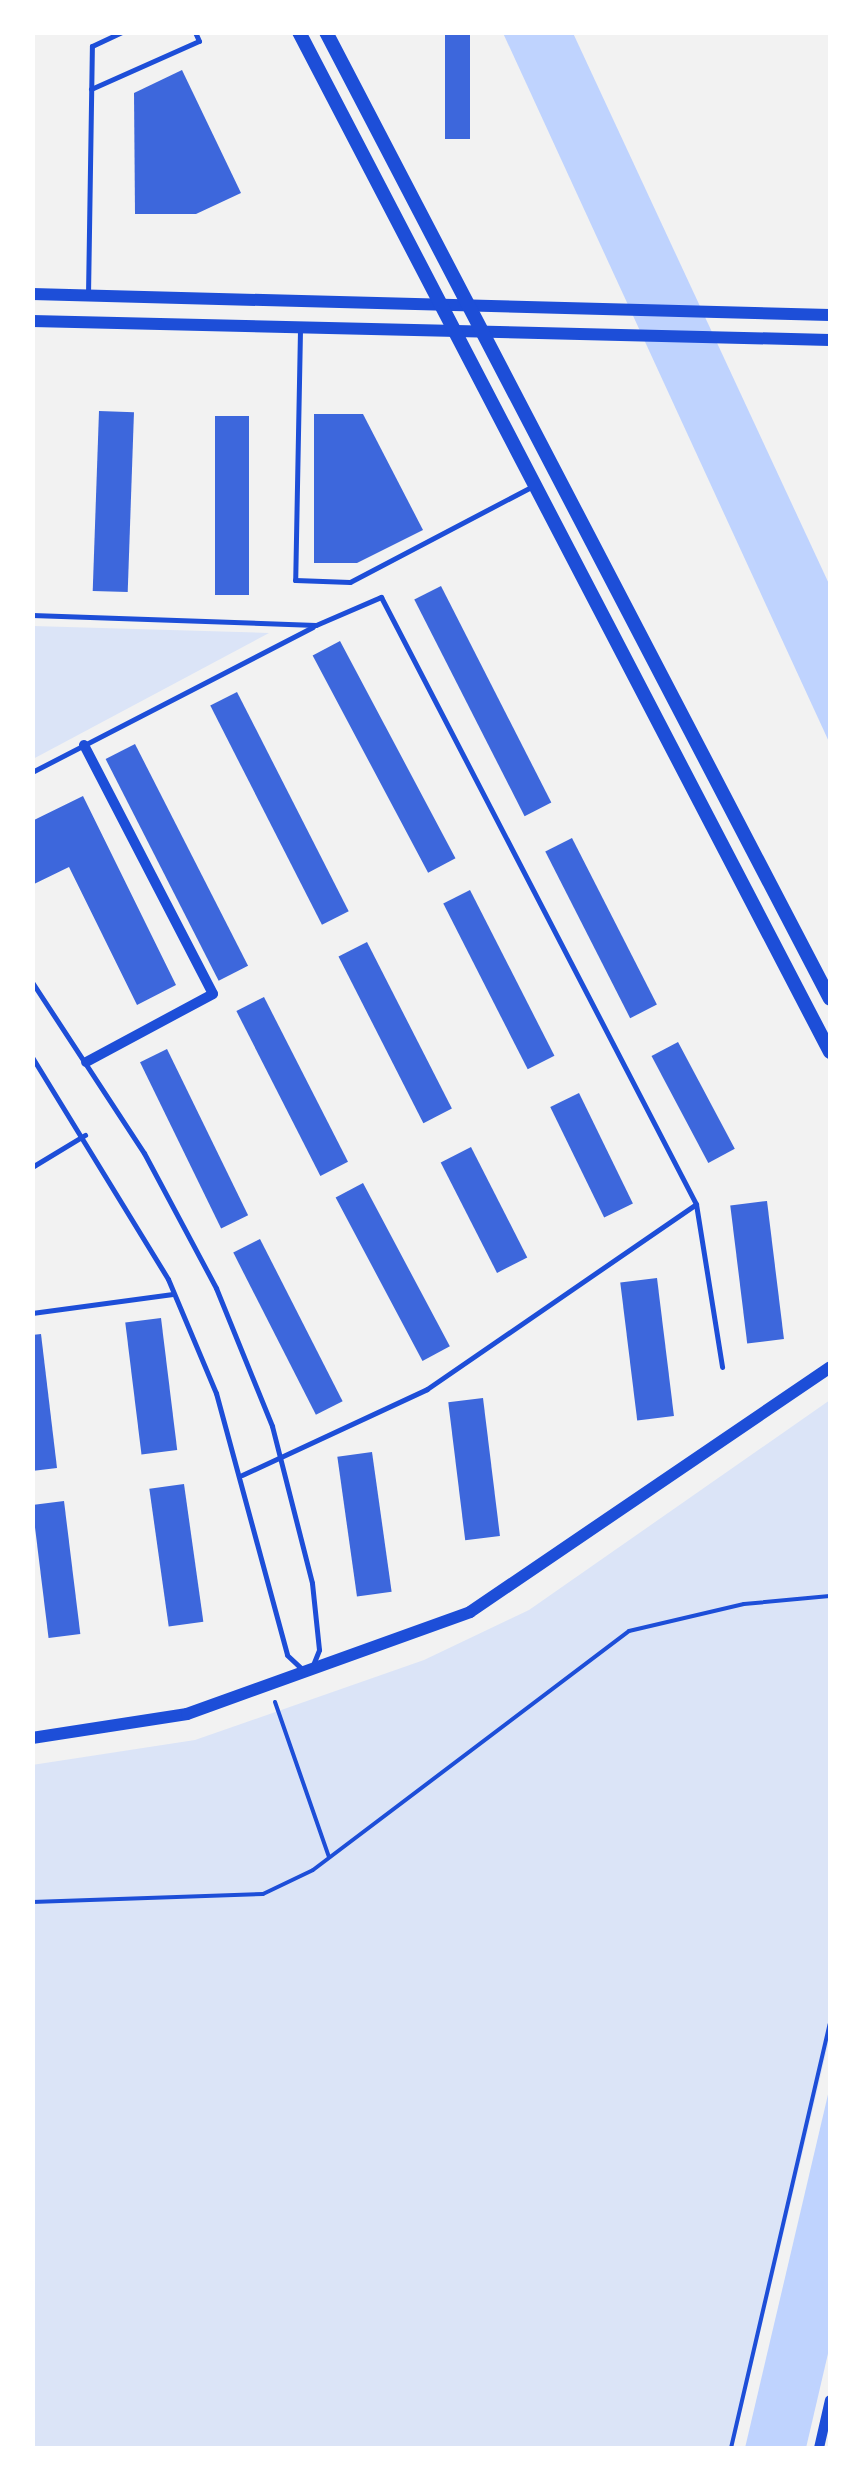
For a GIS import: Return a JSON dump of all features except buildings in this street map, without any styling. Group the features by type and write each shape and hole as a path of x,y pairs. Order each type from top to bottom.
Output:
{"main road":[{"path":"299,32 830,1052"},
{"path":"326,32 830,1000"}],"street":[{"path":"32,294 830,315"},
{"path":"32,320 830,340"},
{"path":"84,745 213,994 86,1062"},
{"path":"32,1738 187,1714 271,1688 470,1612 521,1582 830,1367"},
{"path":"819,2448 830,2400"}],"lane":[{"path":"88,296 92,46 122,32"},
{"path":"91,89 199,40 195,32"},
{"path":"300,327 295,580 350,582 537,484"},
{"path":"32,772 316,625 380,598 696,1204 722,1367"},
{"path":"32,615 316,625"},
{"path":"32,982 86,1062 216,1288 280,1458 312,1583 319,1650 309,1674 287,1656 242,1474 174,1294 85,1135 32,1056"},
{"path":"32,1167 85,1135"},
{"path":"242,1474 428,1389 696,1204"},
{"path":"32,1313 174,1294"}],"path":[{"path":"32,1902 262,1894 329,1857 629,1631 744,1604 830,1596"},
{"path":"271,1688 329,1857"},
{"path":"731,2448 830,2024"}],"shaded area":[{"path":"33,626 269,633 33,759"},
{"path":"830,1400 830,2036 733,2448 33,2448 32,1765 195,1740 424,1660 529,1610"}],"water":[{"path":"503,33 573,33 830,586 830,744"},
{"path":"830,2086 830,2345 806,2448 745,2448"}]}
